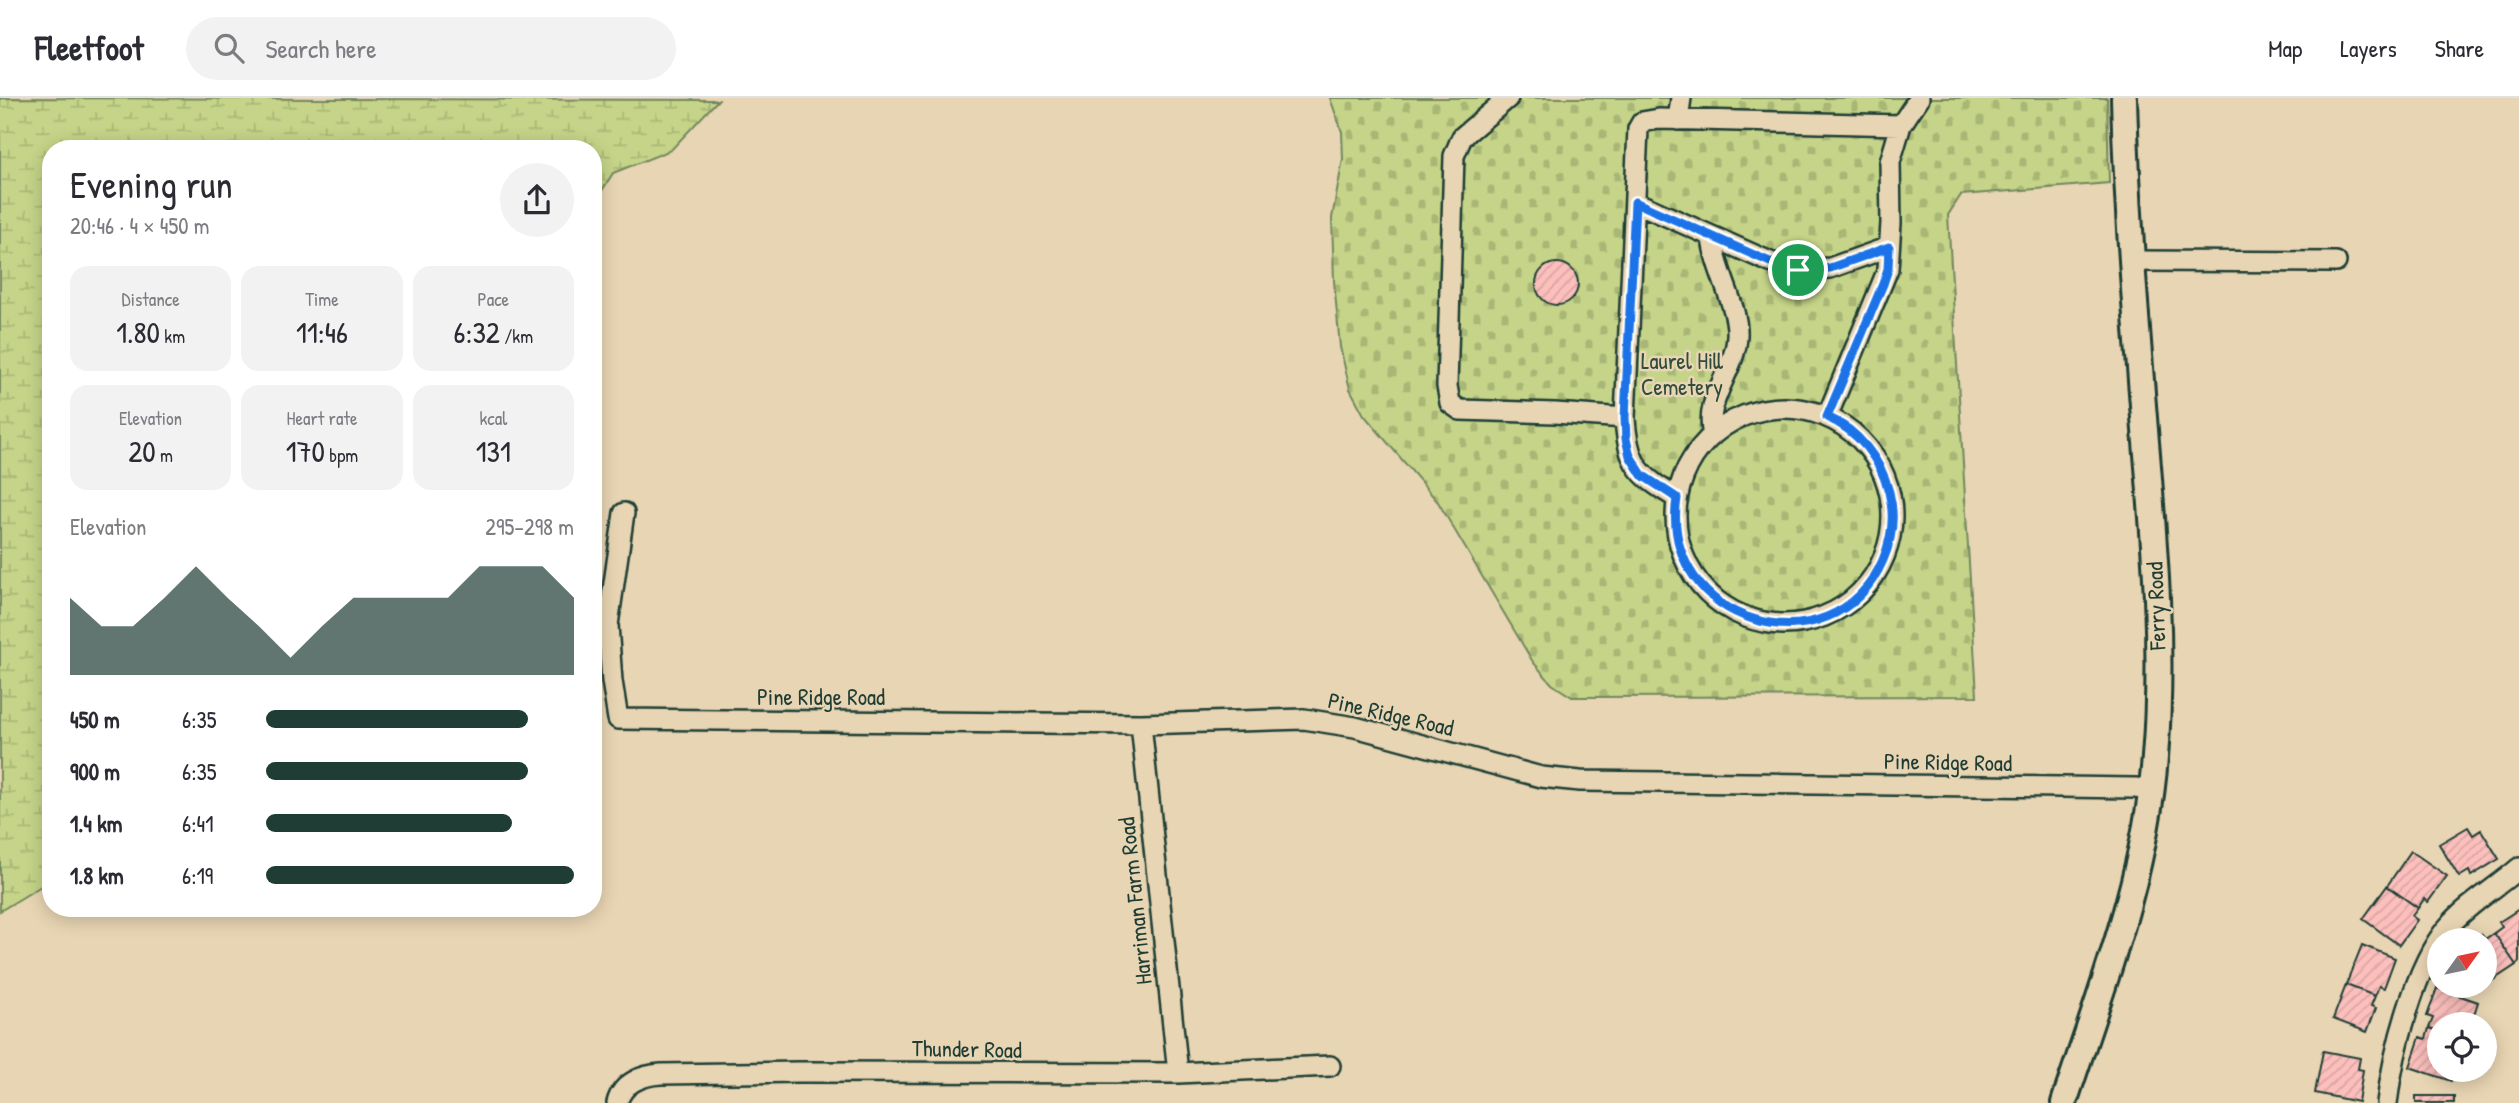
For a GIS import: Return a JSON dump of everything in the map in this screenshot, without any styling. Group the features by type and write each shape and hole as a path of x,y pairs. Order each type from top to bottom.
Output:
{"main road":[{"name":"Ferry Road","path":"2064,1103 2131,891 2142,846 2151,790 2157,716 2152,514 2131,261 2124,98"}],"street":[{"path":"1508,98 1462,137 1454,156 1447,386 1450,403 1454,408 1468,412 1555,413 1625,418"},
{"path":"1678,120 1681,98"},
{"path":"1827,417 1888,269 1890,162 1901,125 1919,98"},
{"path":"1677,498 1650,482 1635,466 1626,439 1638,129 1642,122 1678,120 1901,125"},
{"path":"1635,202 1770,262 1811,271 1830,268 1889,247"},
{"path":"1712,237 1718,270 1734,312 1737,337 1710,416 1713,434"},
{"path":"2131,261 2336,261"},
{"path":"1797,409 1827,417 1846,428 1871,452 1887,483 1892,517 1886,552 1870,583 1845,606 1829,615 1796,624 1779,625 1744,617 1714,600 1692,573 1684,558 1675,524 1677,498 1692,457 1713,434 1730,422 1763,410 1797,409"},
{"name":"Pine Ridge Road","path":"624,513 608,625 618,719 1141,724 1304,719 1356,727 1541,777 1580,781 2151,790"},
{"name":"Harriman Farm Road","path":"1141,724 1178,1073"},
{"path":"2387,1103 2406,1015 2424,968 2439,939 2467,909 2519,869"},
{"name":"Thunder Road","path":"617,1103 618,1096 626,1086 640,1078 661,1074 1178,1073 1330,1066"}],"green space":[{"path":"0,98 718,100 671,150 613,173 602,191 602,140 42,140 42,885 0,911"},
{"name":"Laurel Hill Cemetery","path":"1330,98 2107,98 2109,183 1961,195 1948,215 1977,696 1572,697 1552,684 1533,662 1438,502 1364,415 1350,389 1340,347 1332,218 1343,159 1342,132"}],"building":[{"path":"1557,263 1572,269 1578,284 1572,299 1557,305 1542,299 1536,284 1542,269"},
{"path":"2468,827 2473,835 2481,830 2499,859 2471,876 2469,871 2459,877 2439,844"},
{"path":"2411,851 2447,876 2428,902 2424,899 2418,908 2387,886"},
{"path":"2387,886 2418,908 2412,916 2417,920 2399,945 2363,919"},
{"path":"2519,909 2519,962 2516,965 2497,937 2497,931 2502,927 2499,922"},
{"path":"2497,937 2516,965 2497,977"},
{"path":"2362,945 2395,958 2384,988 2379,986 2375,996 2346,985"},
{"path":"2346,985 2375,996 2371,1006 2376,1008 2367,1032 2333,1019"},
{"path":"2433,998 2466,998 2478,1002 2475,1012 2428,1012"},
{"path":"2427,1035 2427,1073 2410,1067 2420,1037 2426,1039"},
{"path":"2323,1051 2360,1058 2358,1069 2363,1070 2358,1102 2315,1093"},
{"path":"2416,1096 2454,1096 2454,1103 2416,1103"}],"route":[{"path":"1635,202 1770,262 1798,270 1830,268 1889,247 1888,269 1883,284 1827,417 1846,428 1871,452 1887,483 1892,517 1886,552 1870,583 1858,596 1829,615 1813,621 1779,625 1744,617 1729,610 1714,600 1702,587 1684,558 1678,541 1675,524 1677,498 1642,475 1630,456 1625,418 1635,202"}]}
